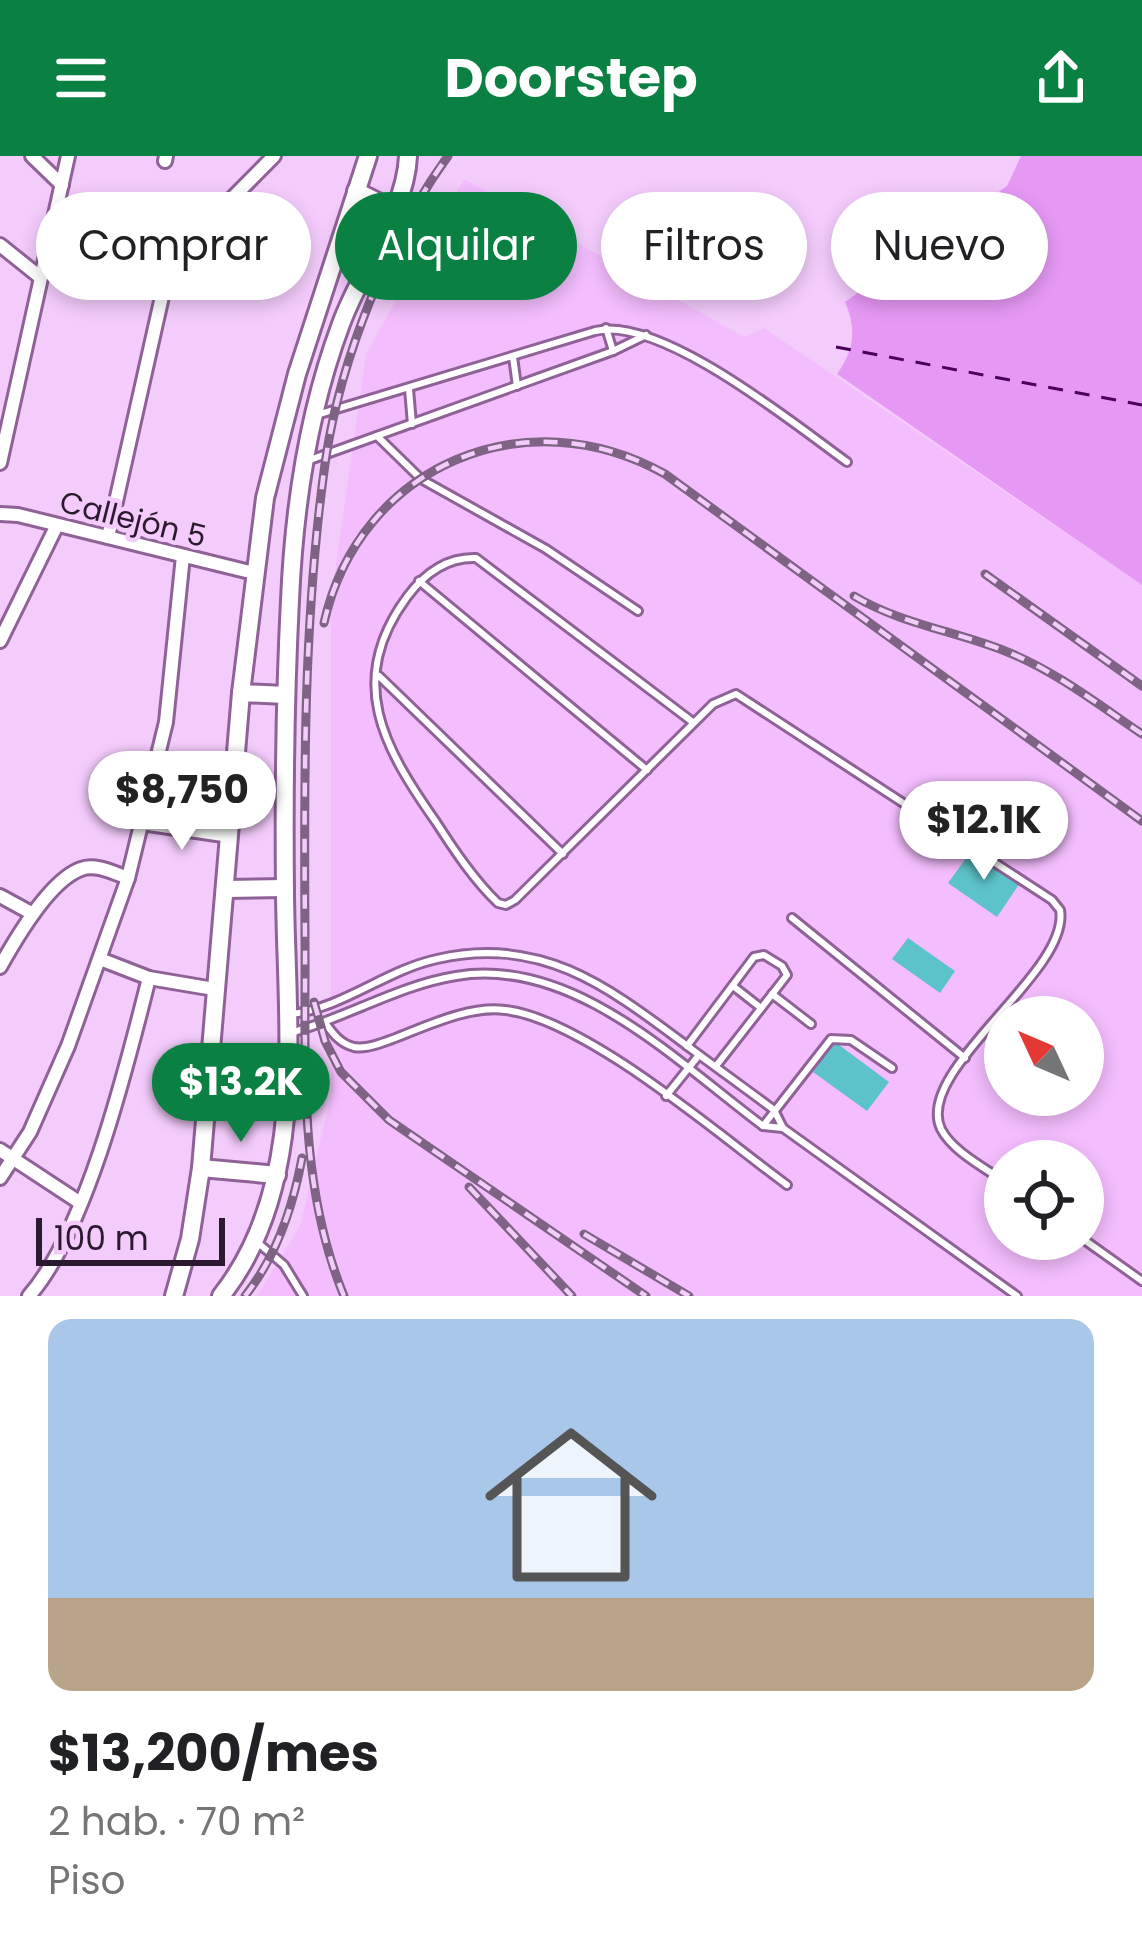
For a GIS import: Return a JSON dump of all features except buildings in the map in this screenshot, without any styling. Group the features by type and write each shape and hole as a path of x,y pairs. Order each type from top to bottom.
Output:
{"main road":[{"path":"175,1296 201,1168 241,693 265,498 280,434 368,156"},
{"path":"401,192 408,156"},
{"path":"221,1296 256,1242 270,1208 285,1114 290,595 313,417 350,300"},
{"path":"241,693 286,694"},
{"path":"226,889 285,888"},
{"path":"201,1168 277,1175"}],"street":[{"path":"32,156 62,185"},
{"path":"60,192 68,156"},
{"path":"238,192 274,156"},
{"path":"0,245 36,274"},
{"path":"0,463 36,296"},
{"path":"108,537 161,300"},
{"name":"Callejón 5","path":"0,514 254,573"},
{"path":"0,641 57,525"},
{"path":"0,1178 16,1158 68,1046 128,878 166,722 184,556"},
{"path":"142,823 230,836"},
{"path":"0,967 32,914 83,867 128,878"},
{"path":"0,896 32,914"},
{"path":"100,959 149,978 214,988"},
{"path":"28,1296 41,1282 80,1202 118,1091 149,978"},
{"path":"0,1150 80,1202"}],"lane":[{"path":"313,417 606,328 628,328 752,394 848,462"},
{"path":"606,328 613,351"},
{"path":"304,462 646,335"},
{"path":"513,357 517,386"},
{"path":"410,389 412,424"},
{"path":"376,436 421,479 546,549 638,611"},
{"path":"694,723 476,558 449,562 419,581 384,636 376,674 382,729 395,764 490,896 506,905 563,855 694,723 724,696 736,694 1052,900 1060,910 1059,935 964,1058 940,1097 941,1129 984,1166"},
{"path":"419,581 647,770"},
{"path":"376,674 563,855"},
{"path":"792,918 964,1058"},
{"path":"287,1025 435,959 512,952 543,958 600,985 716,1066 774,1110 784,1128 1017,1296"},
{"path":"687,1046 754,957 764,955 786,970 716,1066"},
{"path":"287,1025 326,1024 415,987 458,976 527,977 563,988 604,1009 763,1126 784,1128"},
{"path":"733,986 761,1008"},
{"path":"772,994 812,1024"},
{"path":"326,1024 334,1036 356,1048 482,1008 547,1021 584,1040 666,1096 787,1185"},
{"path":"763,1126 824,1045 837,1037 851,1040 892,1068"},
{"path":"666,1096 699,1054"},
{"path":"256,1242 284,1265 303,1296"},
{"path":"1104,1254 1142,1281"}],"shaded area":[{"path":"1021,156 1142,156 1142,585 837,374 852,340 848,300 1048,300 1048,192 999,192 1007,186"},
{"path":"464,179 487,192 457,192"},
{"path":"577,243 601,256 601,300 678,300 744,337 764,328 1142,585 1142,1296 257,1296 300,1226 331,1096 331,600 366,354 396,300 577,300"}],"ferry route":[{"path":"836,347 1142,405"}],"railway":[{"path":"344,1296 318,1209 307,1120 305,757 318,517 333,419 356,340 387,261 448,156"},
{"path":"324,623 343,568 372,522 411,486 456,460 505,445 558,442 612,452 665,474 1142,821"},
{"path":"985,574 1142,686"},
{"path":"854,596 890,614 1023,659 1142,734"},
{"path":"314,1002 325,1041 341,1072 389,1120 646,1296"},
{"path":"245,1296 282,1231 302,1158"},
{"path":"469,1187 572,1296"},
{"path":"584,1234 689,1296"}]}
